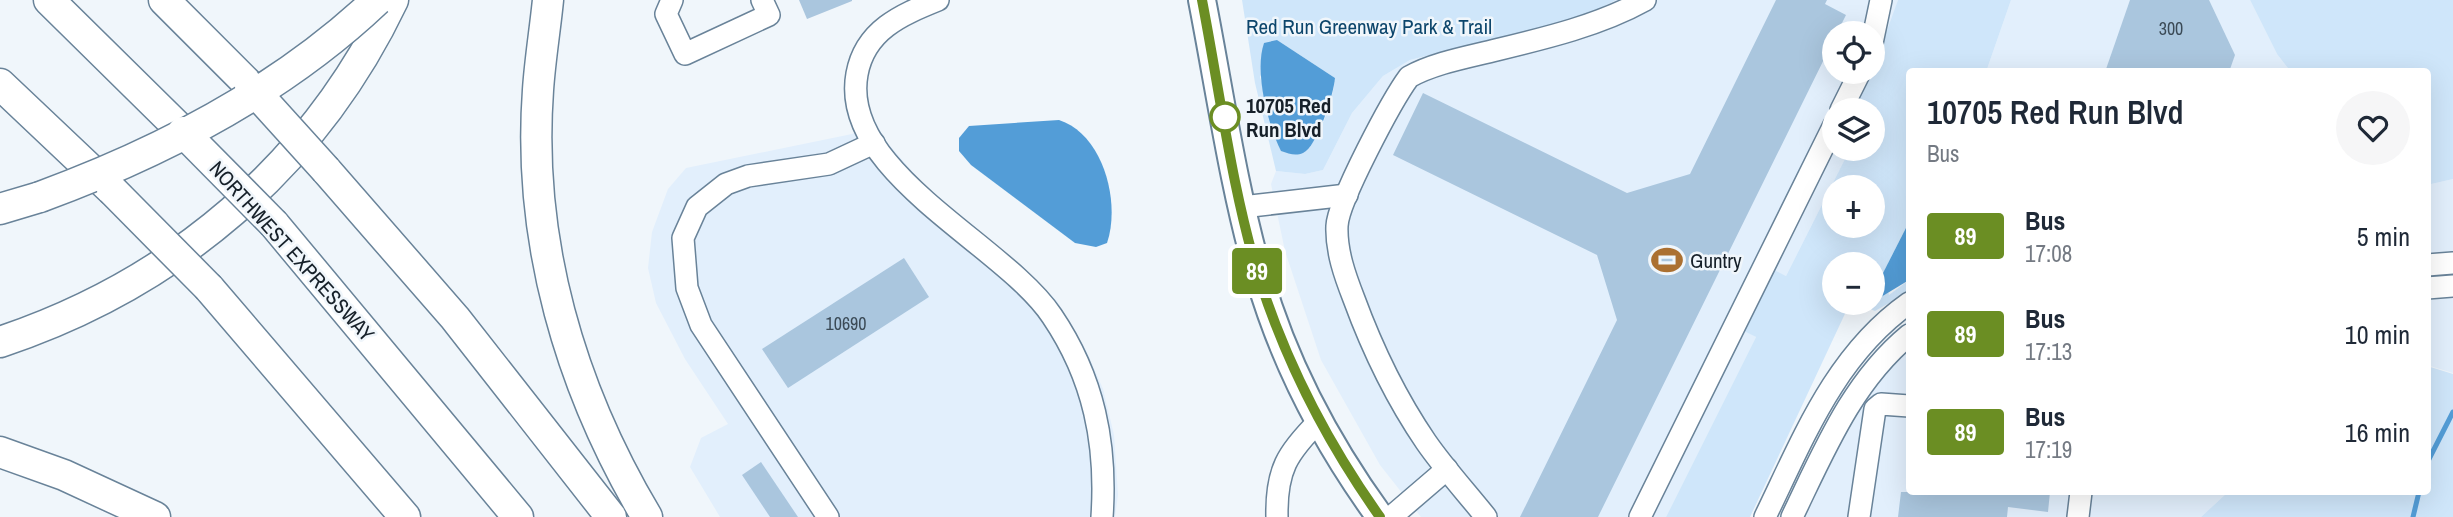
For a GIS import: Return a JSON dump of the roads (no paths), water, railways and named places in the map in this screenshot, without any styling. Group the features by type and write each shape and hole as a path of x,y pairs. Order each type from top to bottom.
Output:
{"highway":[{"name":"NORTHWEST EXPRESSWAY","path":"48,0 274,224 518,517"},
{"path":"164,0 250,86 455,318 611,517"},
{"path":"0,209 40,197 153,150 247,100 309,56 377,0"},
{"path":"0,342 40,329 110,296 170,260 229,217 268,181 328,110 366,51 393,0"},
{"path":"548,0 538,91 543,238 556,307 590,409 618,468 647,517"},
{"path":"0,84 112,190 209,288 405,517"},
{"path":"0,452 64,475 155,517"}],"main road":[{"path":"1202,0 1242,207 1271,314 1319,421 1380,517"}],"street":[{"path":"672,0 666,14 685,54 769,15 762,0"},
{"path":"938,0 888,23 871,40 863,54 855,96 862,122 894,170 1025,284 1051,314 1070,345 1095,405 1102,438 1102,517"},
{"path":"1486,517 1424,439 1368,337 1339,251 1337,224 1347,195 1409,77 1471,56 1548,37 1630,9 1645,0"},
{"path":"1877,21 1881,0"},
{"path":"828,517 701,325 687,288 683,238 697,207 726,184 748,176 829,164 874,143"},
{"path":"1640,517 1822,149"},
{"path":"1242,207 1347,195"},
{"path":"1765,517 1829,388 1861,346 1906,306"},
{"path":"1791,517 1851,400 1879,363 1906,338"},
{"path":"1859,517 1875,409 1881,404 1906,406"},
{"path":"1277,517 1281,467 1296,444 1319,421"},
{"path":"1391,517 1447,469"},
{"path":"2078,517 2081,495"}],"water":[{"path":"1277,40 1335,78 1319,131 1308,149 1300,154 1281,151 1271,127 1264,98 1261,55 1264,43"},
{"path":"1059,120 1087,139 1105,171 1112,208 1111,227 1107,243 1096,247 1075,243 971,165 959,151 959,138 969,126"},
{"path":"1906,228 1906,282 1885,295 1885,269"}],"waterway":[{"path":"2431,455 2453,412"},
{"path":"2413,517 2418,495"}],"place":[{"name":"10705 Red Run Blvd","path":"1225,117"},
{"name":"Guntry","path":"1667,260"}],"park label":[{"name":"Red Run Greenway Park & Trail","path":"1369,26"}]}
